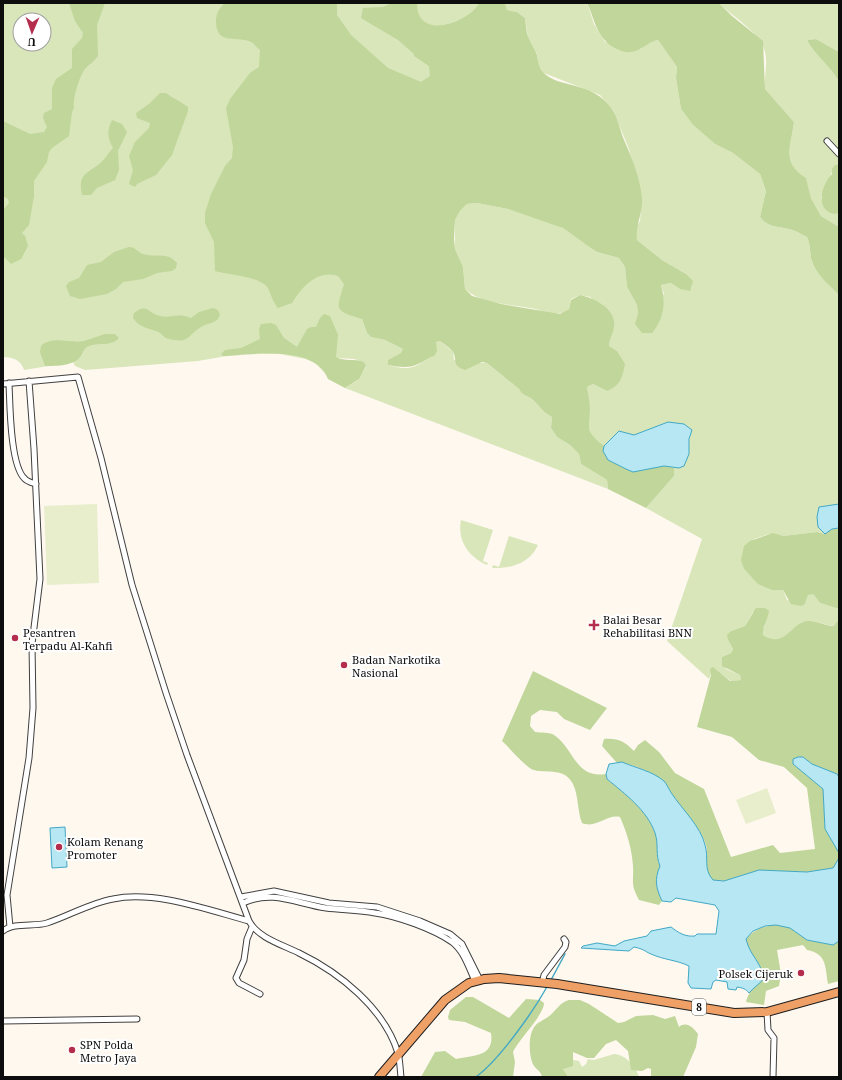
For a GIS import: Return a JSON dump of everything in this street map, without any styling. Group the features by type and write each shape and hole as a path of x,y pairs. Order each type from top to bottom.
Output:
{"highway":[{"name":"8","path":"379,1077 445,1000 458,989 477,980 499,978 557,984 734,1013 767,1012 839,992"}],"street":[{"path":"827,140 839,154"},
{"path":"36,484 26,480 18,466 13,445 6,383 78,378 101,458 139,607 187,755 249,921 252,927 270,939 322,965 341,978 372,1008 392,1038 399,1054 401,1077"},
{"path":"10,927 7,895 27,770 33,714 32,644 40,579 36,484 29,381"},
{"path":"241,897 274,891 293,894 320,904"},
{"path":"3,931 10,927 47,923 101,902 133,896 158,898 249,921"},
{"path":"243,903 273,896 376,913 418,926 448,939 458,948 477,980"},
{"path":"252,927 246,939 244,960 236,978 239,983 260,994"},
{"path":"543,983 544,975 565,947 566,942 564,940"},
{"path":"767,1012 768,1030 774,1038 773,1077"},
{"path":"3,1021 137,1019"}],"green space":[{"path":"3,3 483,3 362,319 367,333 371,337 385,340 403,349 402,353 388,360 388,365 409,368 420,364 429,357 435,347 436,342 440,341 453,352 454,360 487,363 552,417 551,428 557,437 570,445 579,454 581,464 607,480 608,489 345,388 358,380 366,367 364,362 354,359 338,358 327,375 315,363 306,359 280,354 244,353 198,361 85,370 75,366 73,362 24,370 19,361 3,357"},
{"path":"69,3 105,3 97,25 98,56 85,69 79,82 75,94 69,136 52,148 49,152 47,162 34,181 34,196 29,225 22,233 25,236 28,246 21,259 11,264 3,256 3,210 9,203 8,199 3,196 3,121 30,134 44,132 47,127 43,118 44,113 52,109 52,88 56,79 72,68 72,49 82,38 83,33 75,21"},
{"path":"225,3 337,3 337,15 351,35 388,68 421,82 430,76 429,66 414,56 414,54 398,40 361,18 363,8 383,7 392,3 417,3 419,15 426,22 435,25 445,25 466,16 474,10 479,3 505,3 507,10 517,12 525,18 528,37 537,55 539,66 543,72 557,81 595,93 612,109 633,161 641,191 642,204 637,230 637,240 662,260 686,274 693,281 690,291 680,289 671,283 661,285 664,304 663,310 659,322 652,333 642,333 635,324 638,314 637,305 627,287 625,267 619,258 597,252 563,228 508,209 477,203 467,204 460,211 455,220 454,239 455,249 463,267 465,289 472,296 501,304 560,314 569,309 571,300 580,295 603,305 612,315 614,327 609,346 617,351 625,364 618,384 612,389 607,391 593,384 587,387 590,406 589,426 594,437 604,446 603,451 608,460 633,472 664,466 674,468 674,476 646,508 608,489 607,480 581,464 579,454 570,445 557,437 551,428 552,417 487,363 482,362 465,370 456,364 453,352 440,341 436,342 437,351 434,356 416,365 404,367 388,365 388,360 401,353 403,349 385,340 371,337 367,333 362,319 346,314 342,311 339,305 344,284 338,276 330,274 317,277 300,291 292,303 278,308 273,301 268,288 264,284 251,278 215,271 214,242 205,223 205,213 211,194 225,166 232,158 233,147 226,108 230,99 250,73 259,67 260,50 253,43 223,37 219,34 216,16"},
{"path":"505,3 587,3 594,24 605,42 640,49 648,42 658,40 677,67 676,78 681,109 693,125 715,144 733,153 760,174 766,191 760,217 763,221 770,225 798,232 807,237 813,264 822,278 839,295 839,504 819,507 823,531 825,534 817,532 783,536 769,534 754,539 742,555 744,569 754,579 772,590 783,590 787,600 805,604 808,594 813,594 820,603 839,609 839,619 835,626 813,621 803,623 783,637 771,639 763,635 762,630 765,626 753,612 745,626 731,631 728,640 733,649 731,653 722,657 726,669 740,675 741,680 731,681 713,668 709,679 667,641 702,539 646,508 674,476 633,472 592,437 587,423 590,408 587,387 593,384 607,391 617,351 608,346 614,327 590,297 580,295 571,299 569,309 562,313 553,314 534,309 487,301 465,289 463,267 455,249 455,220 460,211 467,204 477,203 508,209 552,223 563,228 597,252 619,258 625,267 627,287 637,305 638,314 664,294 661,285 671,283 680,289 686,274 662,260 637,240 635,230 640,221 642,198 629,149 613,110 600,95 544,73 538,65 537,54 528,38 525,18 517,12 507,10"},
{"path":"587,3 719,3 732,16 763,41 765,89 794,122 790,146 790,160 798,172 806,178 811,198 821,216 839,227 839,295 822,278 813,264 807,237 796,231 770,225 763,221 760,217 766,191 760,174 733,153 715,144 693,125 681,109 676,78 677,67 658,40 631,52 624,52 613,47 607,43 599,33"},
{"path":"719,3 839,3 839,52 816,39 807,40 814,51 836,76 839,82 839,164 835,165 821,197 822,202 835,214 839,212 839,227 821,216 811,198 806,179 798,172 790,160 790,146 794,122 765,89 766,61 765,52 762,45 758,38 746,26"},
{"path":"816,39 839,52 839,82 832,71 810,46 807,40"},
{"path":"160,93 166,93 182,103 188,107 188,111 172,155 156,175 137,184 135,187 129,184 133,170 129,156 135,142 149,128 150,123 137,118 136,113 149,104"},
{"path":"112,120 122,124 127,132 118,151 119,170 115,180 97,188 91,195 82,195 81,184 83,177 100,163 113,148 108,134"},
{"path":"839,164 839,212 836,214 829,212 825,208 822,203 822,197 825,185 832,174 832,169 835,165"},
{"path":"129,247 143,254 169,257 177,263 176,268 172,271 157,273 143,279 123,282 116,289 107,294 80,299 70,296 66,286 69,282 79,278 87,265 101,262 114,252"},
{"path":"213,308 218,310 220,315 218,319 196,330 184,340 166,338 160,333 141,325 133,318 134,313 142,309 164,317 186,316 191,318 199,312"},
{"path":"324,314 330,316 338,335 336,357 361,361 364,362 366,366 359,379 345,388 328,379 321,368 310,360 296,356 265,354 223,356 221,354 225,350 241,348 260,339 259,329 261,324 271,323 276,325 284,338 297,347 307,329 316,327 320,318"},
{"path":"105,334 115,334 119,338 116,341 109,343 87,347 78,359 70,364 45,366 40,352 41,346 46,343 56,340 79,342"},
{"path":"97,504 99,583 47,585 44,506"},
{"path":"461,520 493,530 483,561 488,563 487,565 480,562 469,553 465,547 462,541 460,527"},
{"path":"839,528 839,609 820,603 813,594 808,595 805,604 801,606 791,604 783,590 772,590 758,584 744,569 741,560 744,546 750,541 773,533 783,536 817,532 825,534 832,529"},
{"path":"509,536 538,545 530,556 519,564 513,566 492,568 493,565 499,567"},
{"path":"756,608 765,608 769,611 763,629 763,635 771,639 782,638 796,626 807,621 814,621 834,626 839,619 839,777 837,774 812,764 803,757 793,759 793,764 823,789 825,829 839,853 837,864 833,868 807,872 759,870 724,881 713,880 707,868 707,850 704,839 696,825 676,800 667,785 655,775 627,764 617,763 602,746 604,739 613,739 624,743 634,751 638,745 645,740 659,752 675,773 704,789 731,857 773,845 780,853 815,849 807,788 784,767 759,760 732,737 697,727 711,675 710,669 713,667 730,681 741,680 740,675 722,666 722,657 731,653 733,649 727,635 731,631 745,626"},
{"path":"533,671 607,708 590,730 564,719 557,712 540,710 531,716 530,726 535,732 554,735 561,741 581,767 588,772 606,774 607,779 635,803 647,817 655,833 657,841 660,866 656,884 662,901 659,905 639,900 634,890 633,866 630,847 620,817 610,818 592,824 582,823 575,789 569,779 561,773 531,769 502,741"},
{"path":"767,788 776,813 746,824 736,800"},
{"path":"776,925 790,928 807,940 833,945 839,941 839,981 828,984 822,958 818,954 807,950 803,945 777,950 781,974 779,986 766,991 764,1005 746,1002 758,979 760,968 749,951 746,939 760,929 767,926"},
{"path":"466,997 473,997 509,1018 526,999 540,1000 544,1003 540,1014 513,1052 515,1062 513,1077 421,1077 435,1052 445,1051 456,1059 481,1054 489,1047 491,1033 465,1022 449,1020 448,1017 450,1010"},
{"path":"569,1000 580,1000 589,1004 618,1023 624,1022 636,1016 653,1015 665,1019 675,1016 679,1027 682,1025 687,1025 692,1027 698,1034 696,1047 683,1077 651,1077 651,1069 648,1068 642,1071 631,1070 628,1051 616,1040 606,1044 594,1058 587,1058 573,1052 573,1066 563,1069 568,1077 542,1077 534,1066 531,1058 531,1034 539,1022 548,1017 563,1003"},
{"path":"614,1054 623,1056 630,1062 636,1069 639,1077 567,1077 562,1066 573,1060 579,1061 582,1067 586,1064 588,1059 594,1060"}],"water":[{"path":"668,422 684,424 692,430 689,439 689,454 684,466 679,468 664,466 633,472 608,460 603,451 604,446 619,431 634,435"},
{"path":"839,504 839,528 832,529 825,534 818,527 817,517 819,507"},
{"path":"803,757 812,764 837,774 839,777 839,853 825,829 823,789 793,764 793,759"},
{"path":"622,762 649,772 665,782 672,794 691,818 703,838 706,850 707,868 713,880 724,881 759,870 807,872 833,868 839,858 839,941 833,945 807,940 790,928 776,925 765,926 753,931 746,939 765,977 749,993 743,988 739,987 737,987 736,990 728,989 727,982 716,980 713,982 711,989 691,988 688,983 689,966 680,962 656,956 642,949 634,947 629,951 581,948 583,946 597,943 615,946 624,941 647,936 651,931 671,927 679,933 688,936 695,936 697,934 716,934 719,911 715,905 676,898 671,902 662,901 656,884 660,866 655,833 647,817 635,803 607,779 606,774 609,764"},
{"name":"Kolam Renang Promoter","path":"65,827 67,867 52,868 50,828"}],"waterway":[{"path":"551,980 565,954"},
{"path":"476,1077 505,1047 534,1008 548,985"}],"place":[{"name":"Balai Besar Rehabilitasi BNN","path":"594,625"},
{"name":"Pesantren Terpadu Al-Kahfi","path":"15,638"},
{"name":"Badan Narkotika Nasional","path":"344,665"},
{"name":"Kolam Renang Promoter","path":"59,847"},
{"name":"Polsek Cijeruk","path":"801,973"},
{"name":"SPN Polda Metro Jaya","path":"72,1050"}]}
